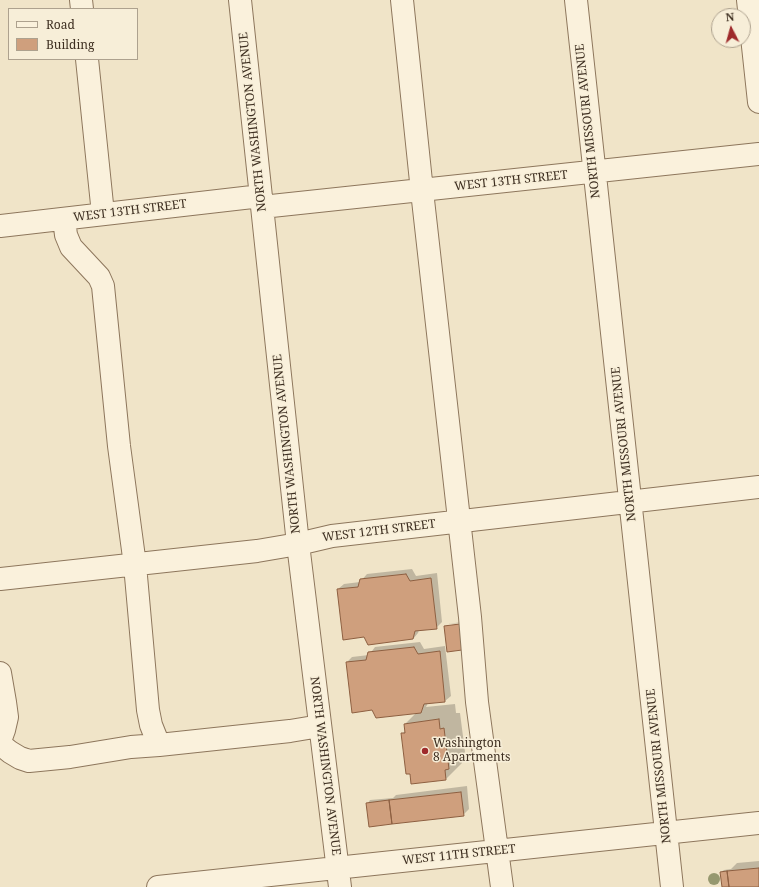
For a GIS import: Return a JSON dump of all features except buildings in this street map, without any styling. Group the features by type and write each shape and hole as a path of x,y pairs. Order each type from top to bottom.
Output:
{"street":[{"name":"NORTH WASHINGTON AVENUE","path":"240,0 298,544 339,878"},
{"path":"402,0 422,191 460,522 477,702 502,887"},
{"name":"NORTH MISSOURI AVENUE","path":"576,0 672,887"},
{"path":"748,0 759,102"},
{"path":"87,60 103,214"},
{"name":"WEST 13TH STREET","path":"0,226 103,214 261,201 422,191 759,154"},
{"path":"64,219 66,235 71,248 99,277 103,286 119,446 135,565 148,710 159,746"},
{"name":"WEST 12TH STREET","path":"0,579 257,551 332,536 759,487"},
{"path":"0,673 6,717 0,743 10,752 29,761 70,757 131,747 159,746 290,731 320,726"},
{"name":"WEST 11TH STREET","path":"158,887 339,878 498,851 759,823"}],"place":[{"name":"Washington 8 Apartments","path":"425,751"}]}
